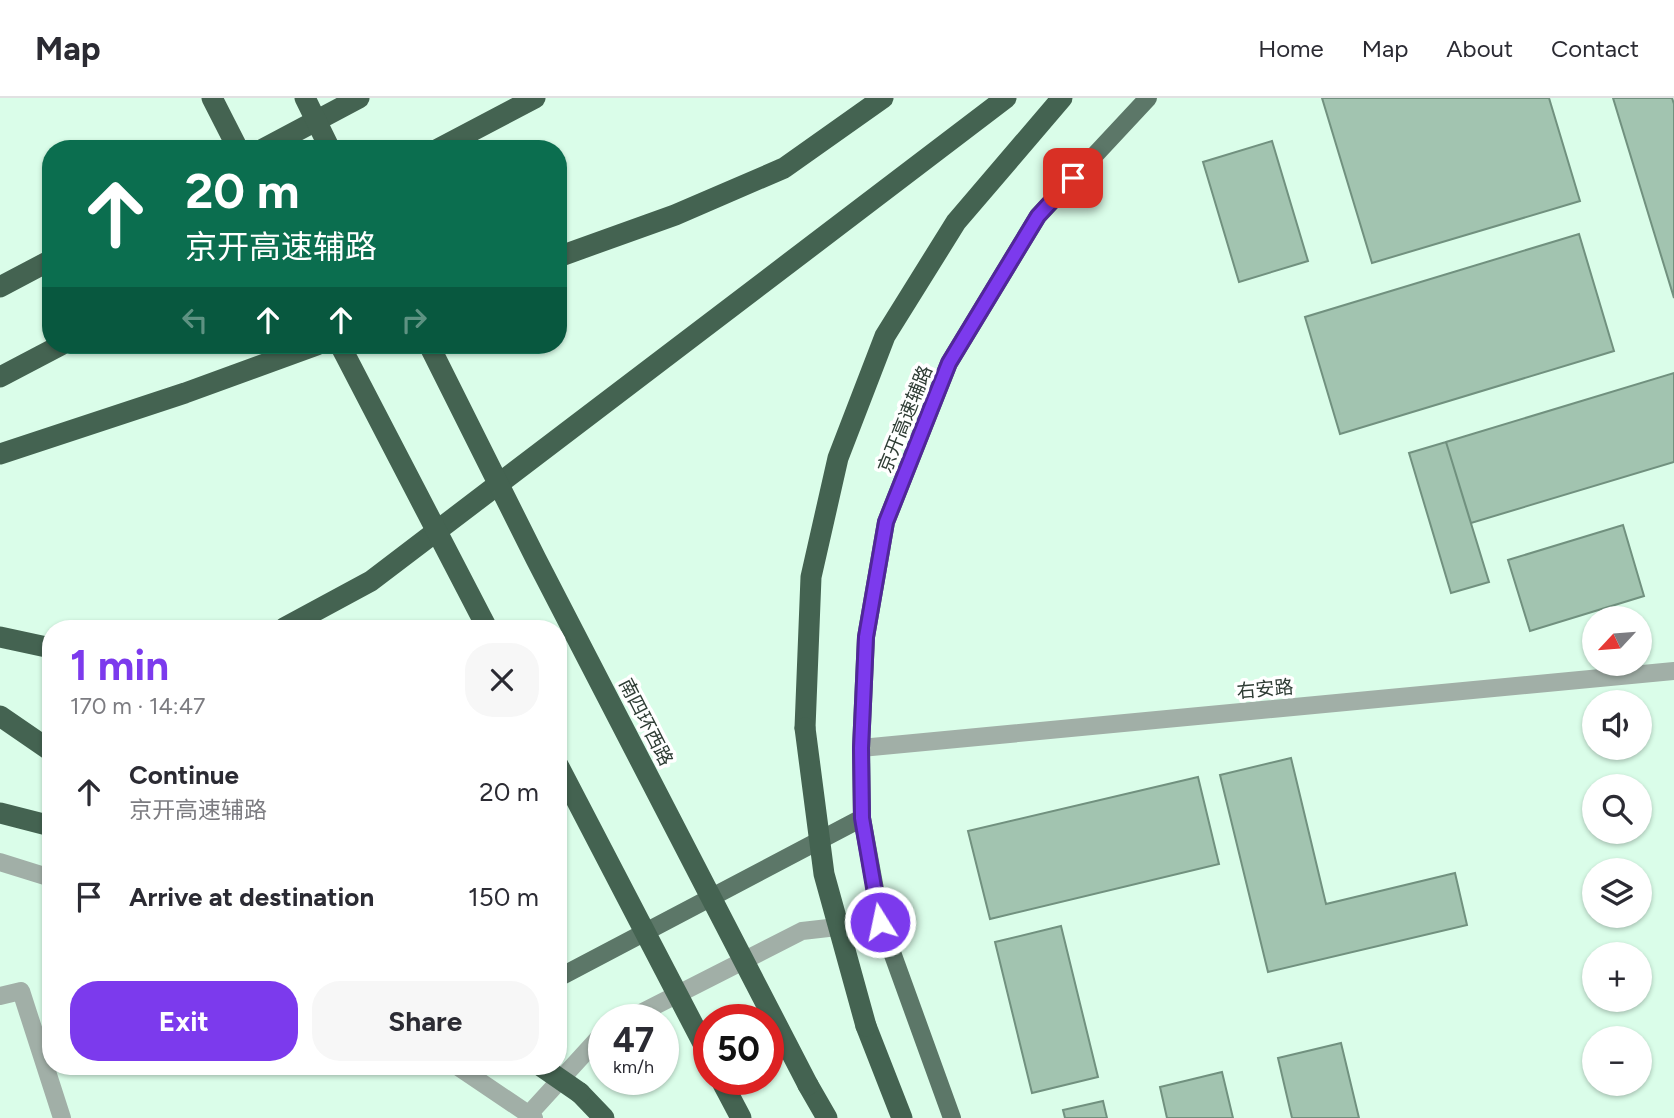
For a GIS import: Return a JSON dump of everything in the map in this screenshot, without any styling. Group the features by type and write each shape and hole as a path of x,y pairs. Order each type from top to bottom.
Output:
{"highway":[{"path":"212,98 233,140"},
{"path":"305,98 326,140"},
{"path":"280,140 359,98"},
{"path":"455,140 535,98"},
{"path":"567,254 675,215 784,167 883,98"},
{"path":"299,620 371,581 1006,98"},
{"path":"902,1118 866,1026 824,874 805,728 811,577 838,458 886,335 956,222 1062,98"},
{"path":"0,287 42,265"},
{"path":"0,377 44,354"},
{"path":"0,454 185,393 292,354"},
{"path":"345,354 484,620"},
{"name":"南四环西路","path":"434,354 536,559 827,1118"},
{"path":"0,637 42,646"},
{"path":"0,716 42,745"},
{"path":"567,782 693,1024"},
{"path":"0,813 42,824"},
{"path":"554,1075 580,1093 604,1118"},
{"path":"730,1095 741,1118"}],"main road":[{"name":"京开高速辅路","path":"862,818 861,748 866,637 886,522 949,363 1038,216 1148,98"},
{"path":"567,973 862,818 880,922 952,1118"}],"street":[{"name":"右安路","path":"861,748 1674,671"},
{"path":"0,862 42,875"},
{"path":"658,1004 802,931 880,922"},
{"path":"0,996 21,991 42,1056"},
{"path":"470,1075 532,1116 588,1051"},
{"path":"48,1075 62,1118"}],"building":[{"path":"1322,98 1549,98 1580,201 1372,263"},
{"path":"1613,98 1672,98 1674,104 1674,298"},
{"path":"1272,141 1308,261 1239,282 1203,162"},
{"path":"1579,234 1614,351 1340,434 1305,317"},
{"path":"1674,373 1674,462 1471,523 1446,442"},
{"path":"1446,442 1489,582 1451,593 1409,453"},
{"path":"1623,525 1644,596 1611,606 1582,606 1582,615 1530,631 1508,560"},
{"path":"1291,758 1326,904 1455,873 1467,925 1268,972 1220,775"},
{"path":"1198,777 1219,864 990,919 968,831"},
{"path":"1061,926 1098,1077 1032,1093 995,942"},
{"path":"1341,1043 1359,1118 1292,1118 1278,1058"},
{"path":"1222,1072 1233,1118 1167,1118 1160,1087"},
{"path":"1103,1101 1107,1118 1065,1118 1063,1110"}],"route":[{"path":"880,922 862,818 861,748 866,637 886,522 949,363 1038,216 1073,178"}]}
